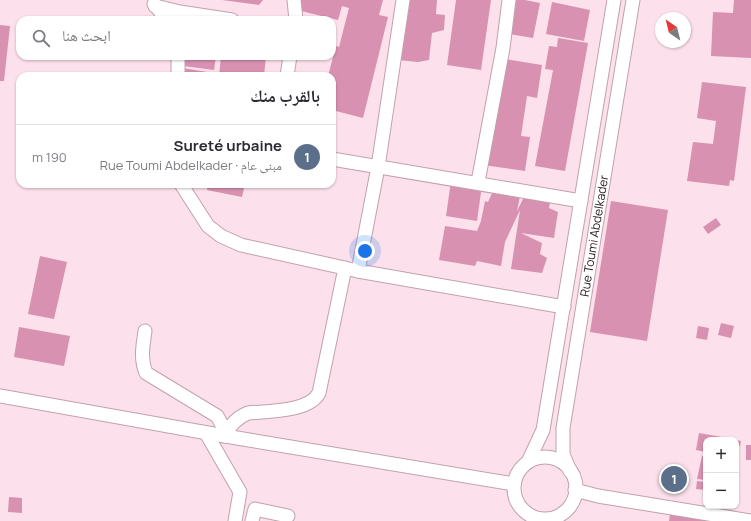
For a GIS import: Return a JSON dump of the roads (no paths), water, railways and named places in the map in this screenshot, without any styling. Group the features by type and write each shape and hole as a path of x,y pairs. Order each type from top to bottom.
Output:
{"street":[{"path":"294,0 296,16"},
{"path":"358,271 378,167 403,0"},
{"path":"478,182 503,48 509,0"},
{"name":"Rue Toumi Abdelkader","path":"528,462 544,430 614,0"},
{"name":"Rue Toumi Abdelkader","path":"570,471 563,454 563,428 633,0"},
{"path":"153,3 164,16"},
{"path":"153,3 180,12 206,16"},
{"path":"178,60 178,72"},
{"path":"287,72 289,60"},
{"path":"336,160 478,182 581,201"},
{"path":"184,188 208,226 222,236 241,246 358,271 564,307"},
{"path":"224,436 232,423 240,416 248,413 301,407 316,400 319,393 345,268"},
{"path":"145,331 141,354 142,364 146,373 217,416 222,425 224,436"},
{"path":"0,396 224,436 514,484"},
{"path":"206,432 240,492 235,521"},
{"path":"520,507 529,514 540,518 558,517 573,501 575,490 574,480 570,471 563,463 554,458 538,458 528,462 520,469 514,484 515,498 525,521"},
{"path":"575,490 598,496 751,521"},
{"path":"252,521 256,509 288,516"}],"place":[{"name":"Sureté urbaine","path":"674,479"}]}
